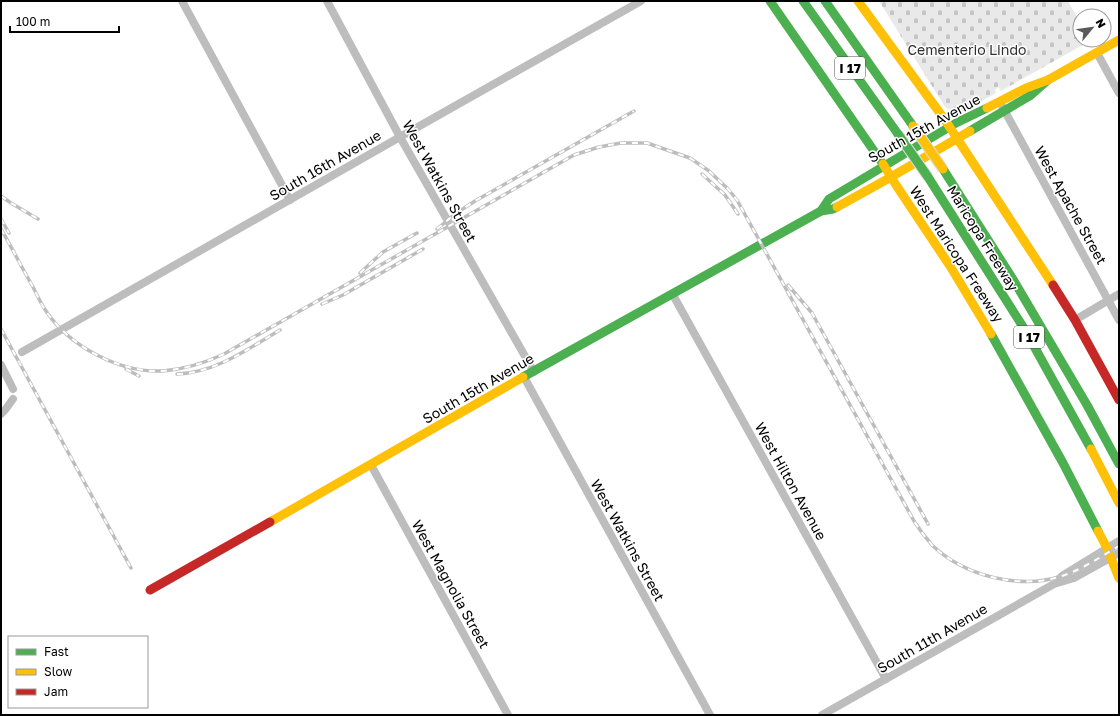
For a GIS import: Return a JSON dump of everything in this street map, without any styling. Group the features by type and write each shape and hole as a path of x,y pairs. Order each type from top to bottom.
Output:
{"main road":[{"name":"West Maricopa Freeway","path":"770,1 884,165 950,266 1012,370 1107,548 1115,555 1119,578"},
{"name":"Maricopa Freeway","path":"803,1 928,177 1025,330 1083,433 1119,503"},
{"name":"Maricopa Freeway","path":"825,1 943,169 1014,281 1087,405 1119,464"},
{"path":"858,1 949,127 1053,285 1075,320 1119,400"},
{"name":"South 15th Avenue","path":"821,211 829,199 949,127 1026,88 1048,80 1119,40"},
{"name":"South 15th Avenue","path":"150,590 821,211 833,209 891,177 1031,95 1048,80"}],"street":[{"path":"182,1 290,200"},
{"name":"West Watkins Street","path":"327,1 400,137 534,372"},
{"name":"South 16th Avenue","path":"22,352 641,1"},
{"path":"1097,53 1119,93"},
{"name":"West Apache Street","path":"1000,102 1119,320"},
{"path":"1075,320 1119,294"},
{"name":"West Hilton Avenue","path":"673,295 886,679"},
{"name":"West Watkins Street","path":"524,378 710,715"},
{"name":"West Magnolia Street","path":"372,465 508,715"},
{"name":"South 11th Avenue","path":"1054,584 1062,576 1119,541"},
{"name":"South 11th Avenue","path":"822,715 1054,584 1074,578 1115,555"}],"green space":[{"name":"Cementerio Lindo","path":"879,1 1068,1 1072,8 1072,48 1078,48 1001,91 998,87 995,90 996,93 958,114 945,107"}],"waterway":[{"path":"1,365 13,389"},
{"path":"1,414 13,399"}],"railway":[{"path":"437,229 455,214 475,201 634,111"},
{"path":"1,229 44,308 56,324 68,336 97,355 130,368 163,371 179,369 195,365 224,354 574,155 599,147 621,143 647,143 690,158 709,171 737,200 914,521 932,545 945,556 960,565 976,572 1011,581 1046,580 1062,576 1077,570 1119,546"},
{"path":"702,174 725,195 738,214"},
{"path":"1,196 38,219"},
{"path":"1,219 9,233"},
{"path":"360,273 383,252 417,233"},
{"path":"322,304 343,295 423,249"},
{"path":"788,285 812,313 928,524"},
{"path":"1,329 131,568"},
{"path":"177,374 191,373 218,365 280,330"},
{"path":"126,369 139,376"}],"traffic: fast":[{"path":"770,1 883,164"},
{"path":"803,1 898,134"},
{"path":"825,1 913,126"},
{"path":"970,131 1031,95 1048,80"},
{"path":"821,211 829,199 956,123 987,108"},
{"path":"898,134 928,177"},
{"path":"943,169 1014,281 1087,405 1119,464"},
{"path":"928,177 1025,330 1091,449"},
{"path":"523,377 821,211 837,207"},
{"path":"991,334 1063,463 1098,531"}],"traffic: slow":[{"path":"858,1 945,120 1053,285"},
{"path":"987,108 1026,88 1048,80 1119,40"},
{"path":"913,126 943,169"},
{"path":"837,207 970,131"},
{"path":"883,164 950,266 991,334"},
{"path":"270,522 523,377"},
{"path":"1091,449 1119,503"},
{"path":"1098,531 1107,548 1119,578"}],"traffic: jam":[{"path":"1053,285 1075,320 1119,400"},
{"path":"150,590 270,522"}]}
